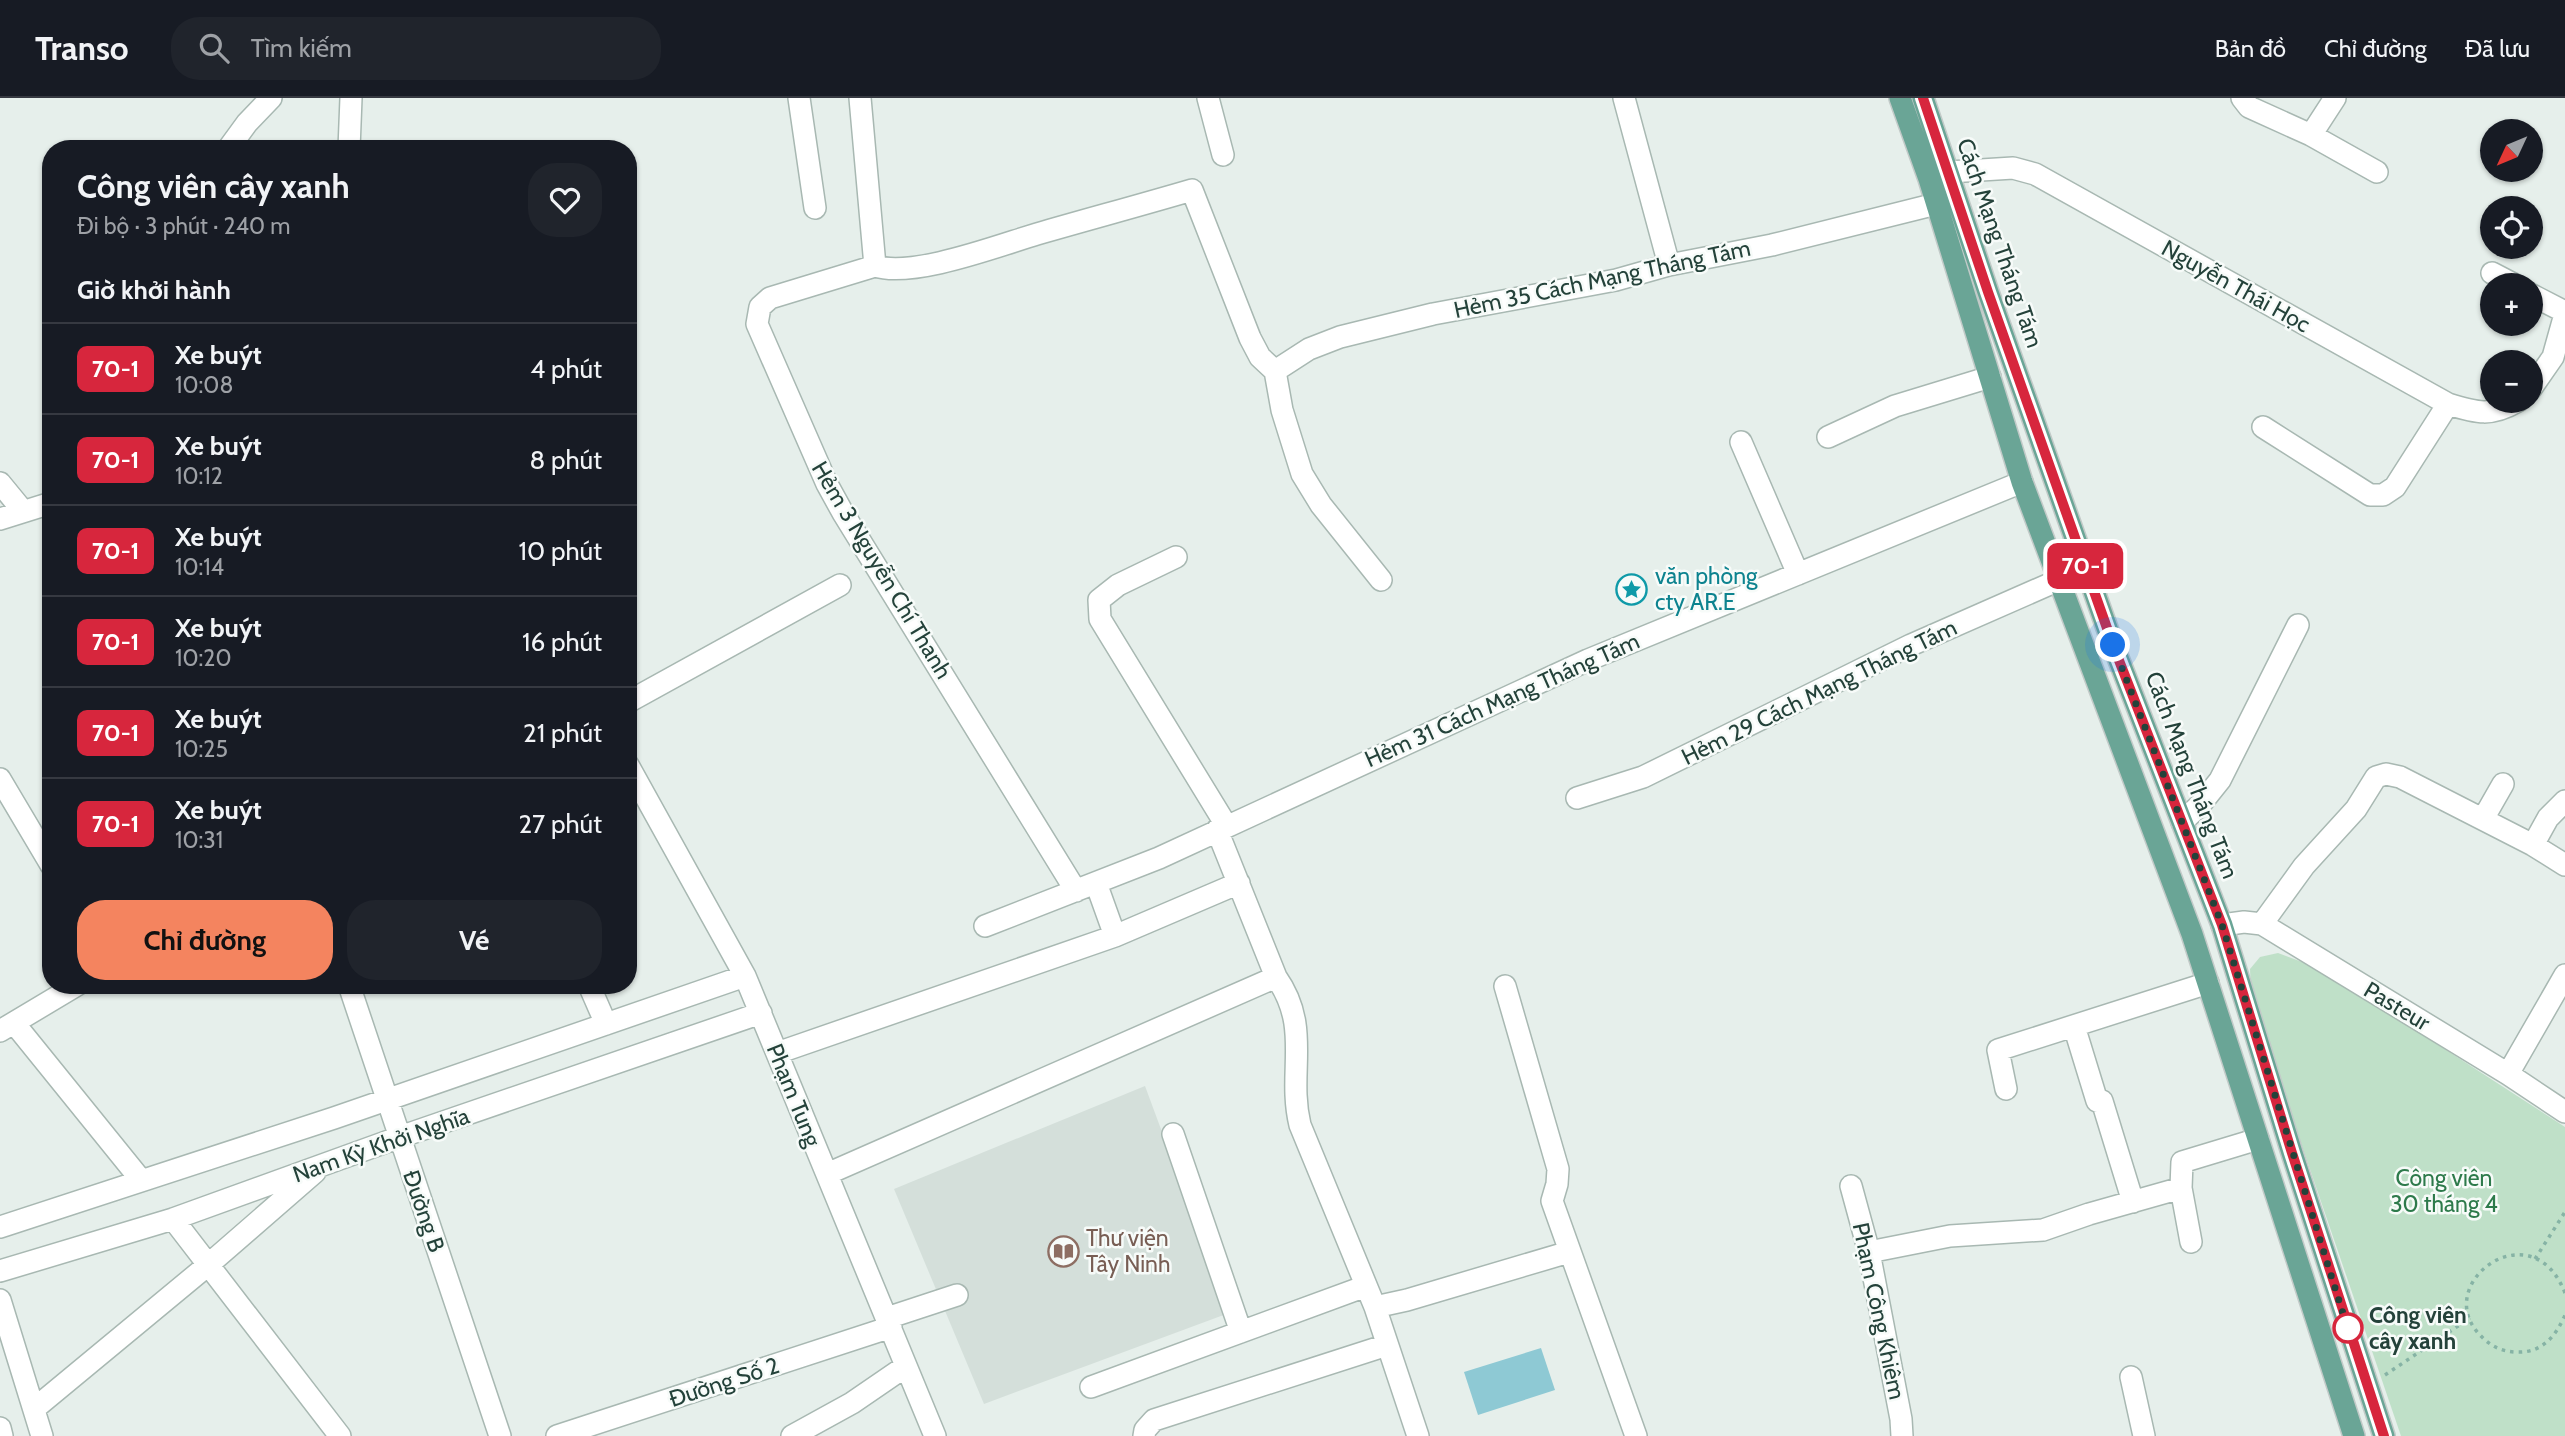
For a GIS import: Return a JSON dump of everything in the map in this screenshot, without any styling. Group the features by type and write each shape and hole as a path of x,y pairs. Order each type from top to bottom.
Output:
{"main road":[{"name":"Cách Mạng Tháng Tám","path":"1900,98 1939,175 1988,292 2087,569 2222,925 2366,1388 2384,1436"},
{"name":"Cách Mạng Tháng Tám","path":"1923,98 1939,175 1936,204 2022,482 2192,934 2354,1436"},
{"path":"2059,580 2087,569"},
{"path":"2154,834 2182,822"},
{"path":"2192,934 2222,925"}],"street":[{"path":"235,140 247,122 271,98"},
{"path":"349,140 351,98"},
{"path":"799,98 815,208"},
{"path":"860,98 875,266 885,270 909,268 962,256 1192,190 1250,338 1260,357 1275,371 1282,410 1302,474 1321,505 1381,579"},
{"path":"1208,98 1223,155"},
{"path":"1624,98 1669,265"},
{"path":"2242,98 2249,107 2311,135 2377,172"},
{"path":"2311,135 2335,98"},
{"name":"Nguyễn Thái Học","path":"1939,175 2013,168 2035,174 2448,404 2479,414 2484,413"},
{"name":"Hẻm 35 Cách Mạng Tháng Tám","path":"1275,371 1309,349 1340,337 1433,314 1615,280 1669,265 1772,245 1936,204"},
{"name":"Hẻm 3 Nguyễn Chí Thanh","path":"875,266 770,298 760,307 757,324 827,484 843,513 1086,887"},
{"path":"2543,301 2565,313 2559,360 2543,377"},
{"path":"1828,437 1895,406 1990,377"},
{"path":"2263,427 2370,495 2383,495 2395,487 2448,404"},
{"path":"1741,442 1798,574"},
{"name":"Hẻm 31 Cách Mạng Tháng Tám","path":"985,926 1086,887 1588,660 2022,482"},
{"path":"0,483 23,511"},
{"path":"0,519 42,506"},
{"path":"1177,557 1118,585 1099,600 1100,619 1222,827 1239,883 1276,977 1287,993 1295,1013 1298,1073 1294,1101 1300,1125 1375,1307 1419,1436"},
{"name":"Hẻm 29 Cách Mạng Tháng Tám","path":"1577,798 1643,777 1911,645 2059,580"},
{"path":"637,697 840,585"},
{"path":"2182,822 2220,780 2298,625"},
{"path":"2222,925 2244,922 2262,924 2304,866 2335,835 2356,808 2376,777 2386,774 2400,777 2483,819 2565,865"},
{"path":"0,779 42,850"},
{"name":"Phạm Tung","path":"637,781 745,976 934,1436"},
{"path":"2483,819 2503,784"},
{"path":"2533,845 2548,818 2565,801"},
{"path":"777,1053 1115,936 1239,883"},
{"path":"1086,887 1115,936"},
{"name":"Pasteur","path":"2262,924 2508,1074 2565,1112"},
{"path":"2508,1074 2565,975"},
{"name":"Nam Kỳ Khởi Nghĩa","path":"0,1227 386,1100 745,976"},
{"path":"827,1174 1276,977"},
{"path":"2007,1089 1998,1050 2208,984"},
{"path":"1506,986 1558,1169 1558,1184 1552,1201 1636,1436"},
{"path":"62,994 7,1027 141,1180"},
{"name":"Đường B","path":"352,994 500,1436"},
{"path":"593,994 607,1024"},
{"name":"Nam Kỳ Khởi Nghĩa","path":"0,1271 173,1219 400,1137 761,1013"},
{"path":"2074,1026 2097,1101 2102,1101 2133,1202"},
{"path":"1173,1134 1241,1332"},
{"path":"2191,1242 2181,1188 2182,1162 2258,1139"},
{"path":"34,1409 208,1265 324,1164"},
{"name":"Phạm Công Khiêm","path":"1852,1186 1869,1252 1902,1436"},
{"path":"1869,1252 1950,1236 2043,1230 2181,1188"},
{"path":"173,1219 340,1436"},
{"path":"1375,1307 1569,1252"},
{"path":"1091,1387 1366,1286"},
{"name":"Đường Số 2","path":"557,1436 889,1323 957,1296"},
{"path":"0,1300 42,1436"},
{"path":"1143,1436 1154,1420 1387,1345"},
{"path":"792,1436 852,1403 906,1366"},
{"path":"2131,1377 2144,1436"},
{"path":"0,1428 2,1436"}],"path":[{"path":"2535,1259 2565,1212"},
{"path":"2565,1293 2558,1277 2545,1263 2527,1255 2508,1255 2490,1262 2476,1275 2468,1293 2470,1318 2475,1330 2489,1344 2506,1352 2526,1353 2544,1345 2557,1332 2565,1315"},
{"path":"2366,1388 2470,1318"},
{"path":"2557,1332 2565,1337"}],"shaded area":[{"name":"Thư viện Tây Ninh","path":"1145,1086 1229,1313 984,1404 894,1189"}],"green space":[{"name":"Công viên 30 tháng 4","path":"2278,953 2321,969 2565,1127 2565,1436 2401,1436 2257,1014 2251,990 2250,969 2260,957"}],"water":[{"path":"1541,1348 1555,1390 1478,1415 1464,1372"}],"bus line":[{"name":"70-1","path":"1923,98 1988,292 2113,645 2222,925 2366,1388 2384,1436"}],"place":[{"name":"văn phòng cty AR.E","path":"1632,589"},
{"name":"Thư viện Tây Ninh","path":"1063,1251"},
{"name":"Công viên cây xanh","path":"2348,1328"}],"route":[{"path":"2113,645 2222,925 2350,1336 2348,1328"}]}
